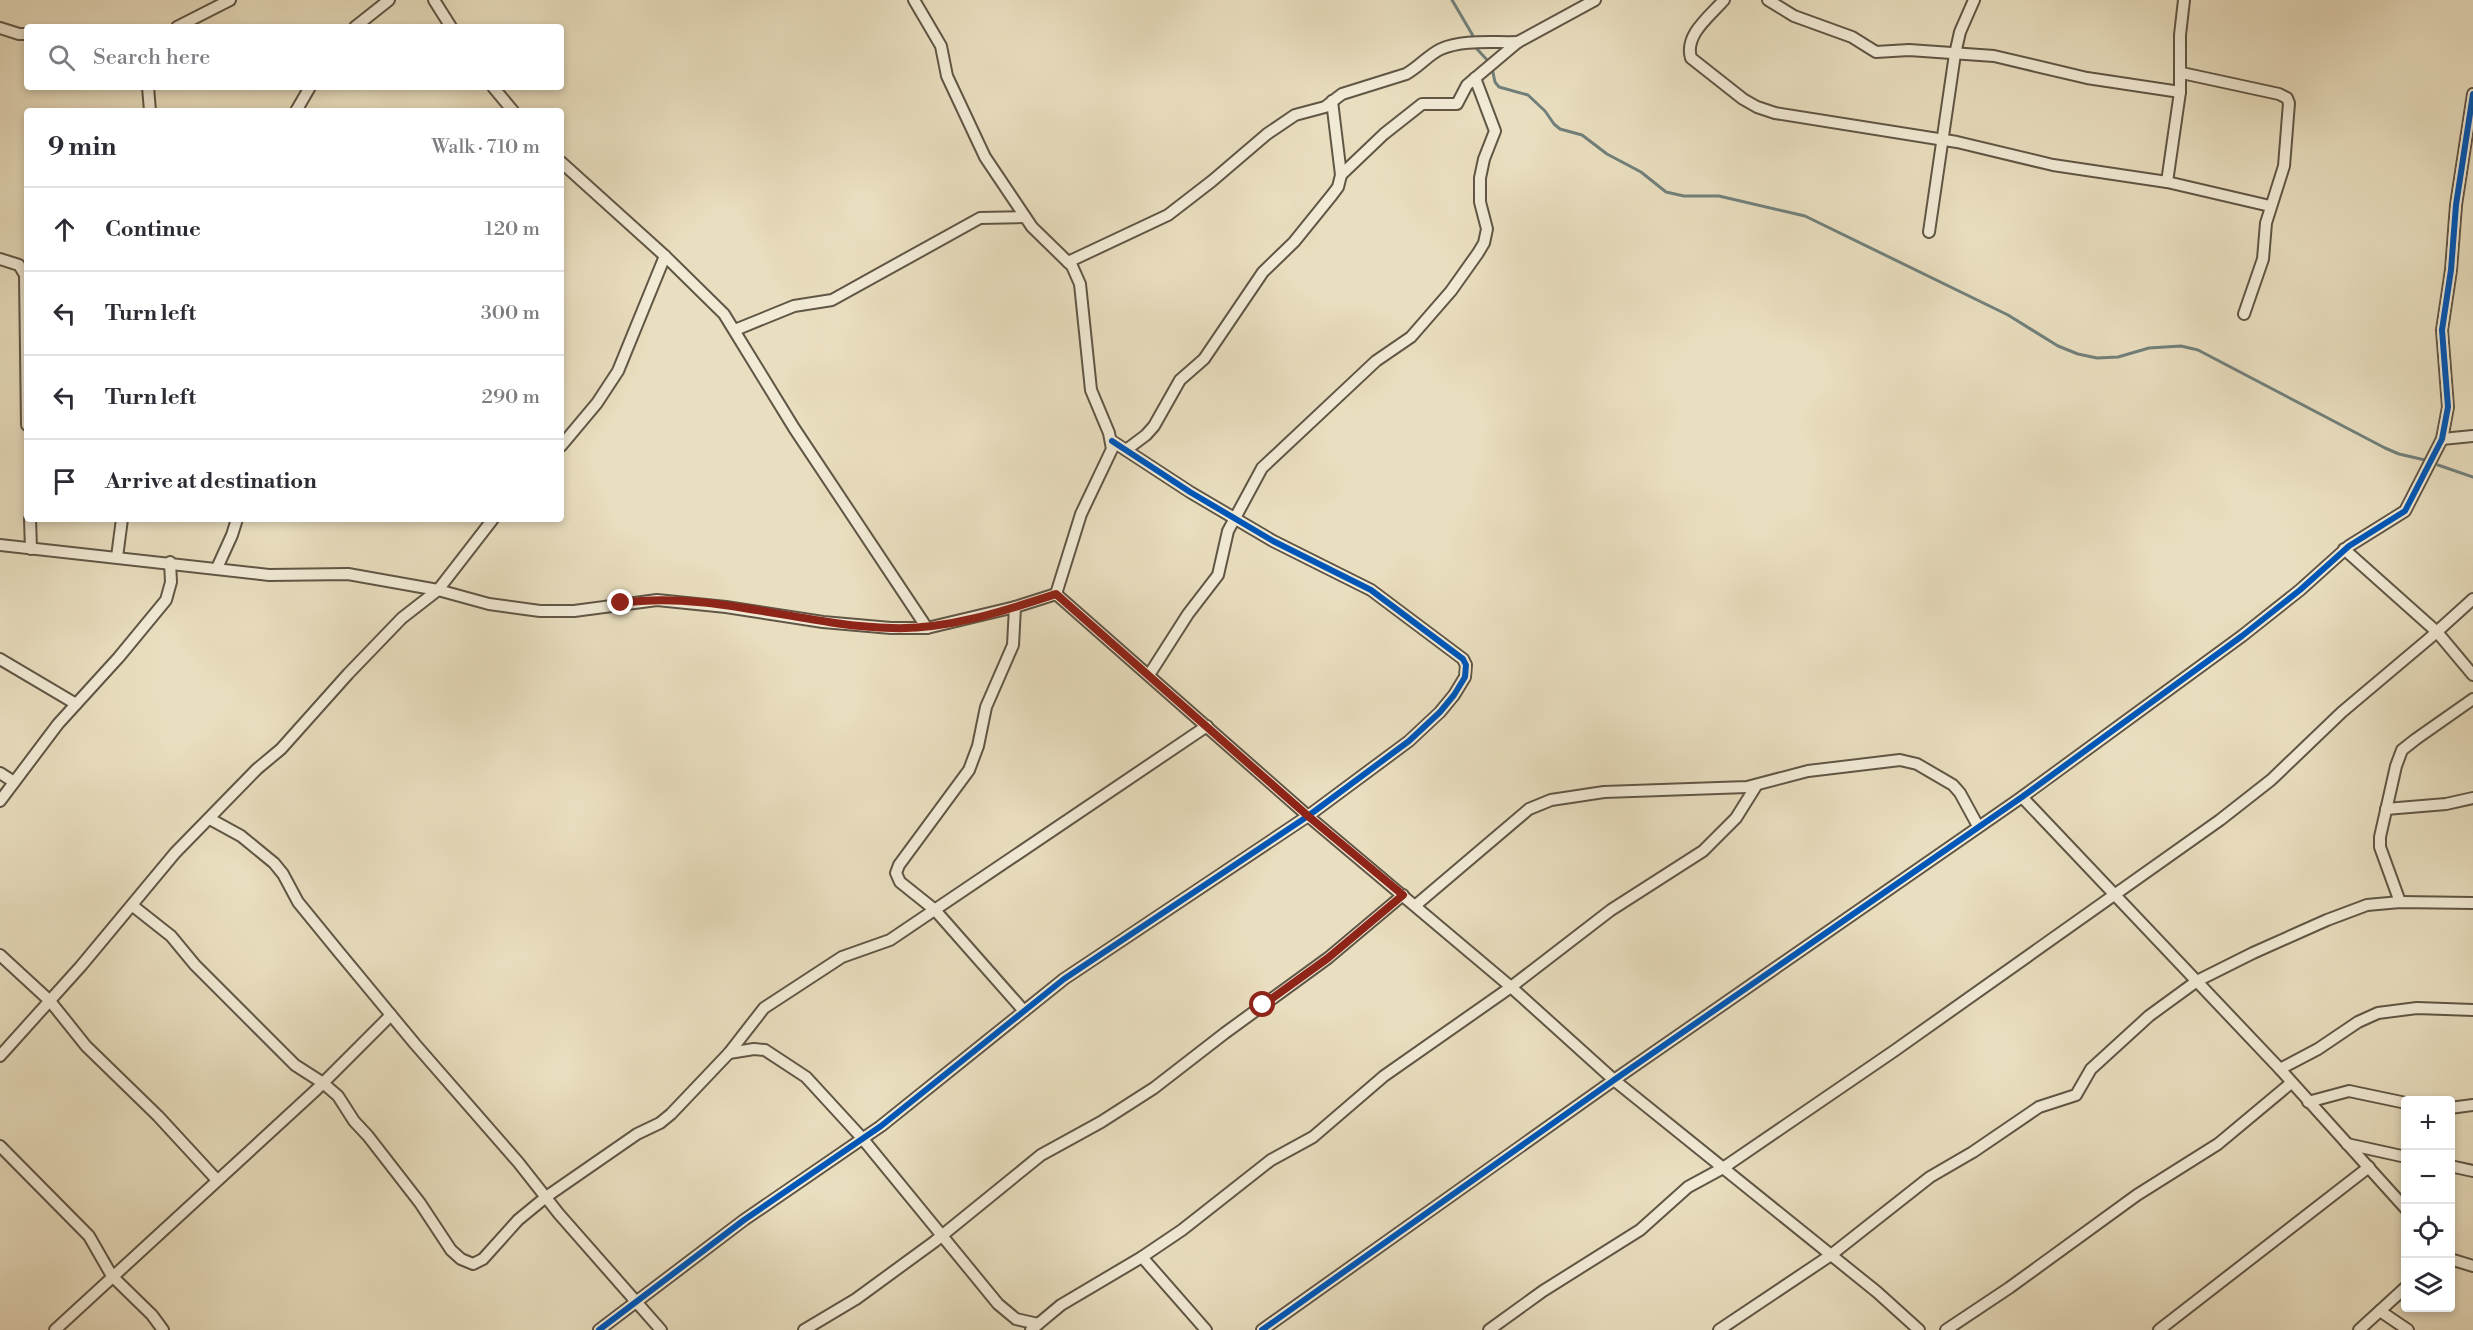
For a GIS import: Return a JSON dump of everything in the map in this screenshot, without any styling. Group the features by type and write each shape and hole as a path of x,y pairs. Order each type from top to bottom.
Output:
{"street":[{"path":"183,24 230,0"},
{"path":"359,24 389,0"},
{"path":"434,0 449,24"},
{"path":"914,0 941,45 947,76 985,157 1025,217 1049,246 1068,262 1078,275 1083,298 1093,398 1112,441 1112,449 1081,514 1056,594"},
{"path":"1126,450 1154,426 1180,380 1204,358 1263,272 1294,242 1332,195 1341,175 1384,134 1422,104 1457,104 1467,85 1518,42 1595,0"},
{"path":"1724,0 1693,37 1689,53 1696,64 1757,107 1775,113 1943,140 2053,165 2167,182 2270,206"},
{"path":"1768,0 1794,16 1852,37 1876,52 1910,50 1994,56 2088,78 2180,92"},
{"path":"1929,232 1955,54 1960,32 1974,0"},
{"path":"2167,182 2182,73 2180,35 2184,0"},
{"path":"0,28 24,33"},
{"path":"1068,262 1168,214 1292,117 1318,110 1342,94 1406,74 1416,69 1434,53 1451,45 1518,42"},
{"path":"2182,73 2252,86 2279,94 2287,98 2289,102 2282,176 2266,223 2263,259 2244,314"},
{"path":"1149,675 1188,614 1218,575 1226,537 1262,468 1376,361 1418,330 1451,291 1481,248 1487,229 1480,201 1479,178 1495,130 1475,78"},
{"path":"148,90 150,108"},
{"path":"298,108 308,90"},
{"path":"496,90 510,108"},
{"path":"1263,1330 1614,1080 2022,797 2242,636 2300,590 2344,549 2405,511 2442,439 2448,407 2442,330 2451,270 2456,205 2473,94"},
{"path":"1332,102 1341,175"},
{"path":"564,165 708,297 735,330 794,428 927,628"},
{"path":"735,330 794,306 832,300 964,229 980,218 1025,217"},
{"path":"564,442 597,403 618,371 665,256"},
{"path":"0,259 20,265 24,273"},
{"path":"2442,439 2473,436"},
{"path":"599,1330 744,1220 920,1097 1024,1011 1083,966 1308,816 1409,741 1440,712 1461,684 1465,677 1466,665 1455,651 1371,590 1234,518 1112,441"},
{"path":"30,522 31,549"},
{"path":"117,557 122,522"},
{"path":"217,568 236,522"},
{"path":"0,1056 133,906 174,853 257,769 281,749 402,618 438,590 491,522"},
{"path":"0,545 286,576 348,574 438,590 489,604 540,611 574,611 657,600 823,622 891,628 927,628 1015,607 1056,594"},
{"path":"2344,549 2437,632 2473,675"},
{"path":"0,801 76,704 131,643 165,600 171,582 170,562"},
{"path":"1056,594 1308,816 1511,987 1614,1080 1877,1292 1919,1330"},
{"path":"1489,1330 1543,1292 1640,1230 1688,1187 1723,1168 1894,1051 2271,780 2362,694 2473,599"},
{"path":"1015,607 1013,645 986,707 975,757 969,770 897,869 897,877 900,882 935,910 1024,1011"},
{"path":"0,659 76,704"},
{"path":"2400,902 2380,847 2396,766 2402,750 2473,699"},
{"path":"133,906 171,936 195,965 295,1065 323,1083 344,1103 354,1121 420,1203 451,1250 465,1262 473,1264 483,1259 518,1220 546,1197 637,1134 660,1123 729,1053 764,1008 842,957 890,940 1207,726"},
{"path":"1416,905 1529,809 1544,801 1621,790 1756,786 1808,771 1886,761 1908,762 1917,764 1957,789 1978,826"},
{"path":"0,773 14,782"},
{"path":"729,1053 759,1048 771,1053 810,1081 862,1138 941,1236 1005,1310 1020,1321 1034,1327 1066,1301 1142,1257 1182,1230 1271,1160 1313,1137 1384,1076 1511,987 1611,910 1710,846 1736,818 1756,786"},
{"path":"2022,797 2280,1069 2401,1204"},
{"path":"2386,809 2439,805 2473,798"},
{"path":"210,819 241,836 274,863 283,874 298,902 391,1015 661,1330"},
{"path":"804,1330 856,1299 941,1236 1041,1155 1101,1122 1154,1088 1328,958 1403,895"},
{"path":"1719,1330 1830,1255 1930,1177 1982,1146 2039,1107 2076,1095 2091,1069 2116,1045 2149,1016 2197,981 2272,944 2367,905 2400,902 2473,903"},
{"path":"0,955 50,1001 86,1046 158,1116 217,1180"},
{"path":"2280,1069 2318,1049 2358,1022 2378,1013 2417,1008 2473,1010"},
{"path":"55,1330 323,1083 391,1015"},
{"path":"1946,1330 2009,1288 2121,1206 2218,1144 2291,1083"},
{"path":"2308,1102 2349,1091 2401,1102"},
{"path":"2455,1107 2473,1105"},
{"path":"2346,1144 2401,1155"},
{"path":"0,1146 89,1236 112,1276 148,1311 163,1330"},
{"path":"2159,1330 2368,1167"},
{"path":"2455,1167 2473,1171"},
{"path":"1142,1257 1206,1330"},
{"path":"2455,1260 2473,1266"},
{"path":"2359,1330 2401,1292"},
{"path":"2380,1311 2408,1330"}],"waterway":[{"path":"1452,0 1472,34 1477,49 1489,62"},
{"path":"1492,68 1495,82 1499,87 1528,95 1560,129 1582,135 1607,154 1641,172 1666,192 1684,196 1719,196 1805,216 2008,315 2058,346 2078,354 2097,358 2118,357 2149,348 2181,346 2198,350 2385,448 2425,460"},
{"path":"2438,465 2473,477"}],"cycle path":[{"path":"1262,1330 1614,1080 2022,797 2242,636 2300,590 2349,546 2405,511 2442,439 2448,407 2442,330 2451,270 2456,205 2473,94"},
{"path":"599,1330 744,1220 881,1126 1064,979 1308,816 1409,741 1440,712 1465,677 1466,665 1463,659 1371,590 1273,541 1190,492 1112,441"}],"route":[{"path":"621,603 657,600 682,601 823,622 891,628 927,628 1015,607 1056,594 1308,816 1403,895 1328,958 1263,1005"}]}
